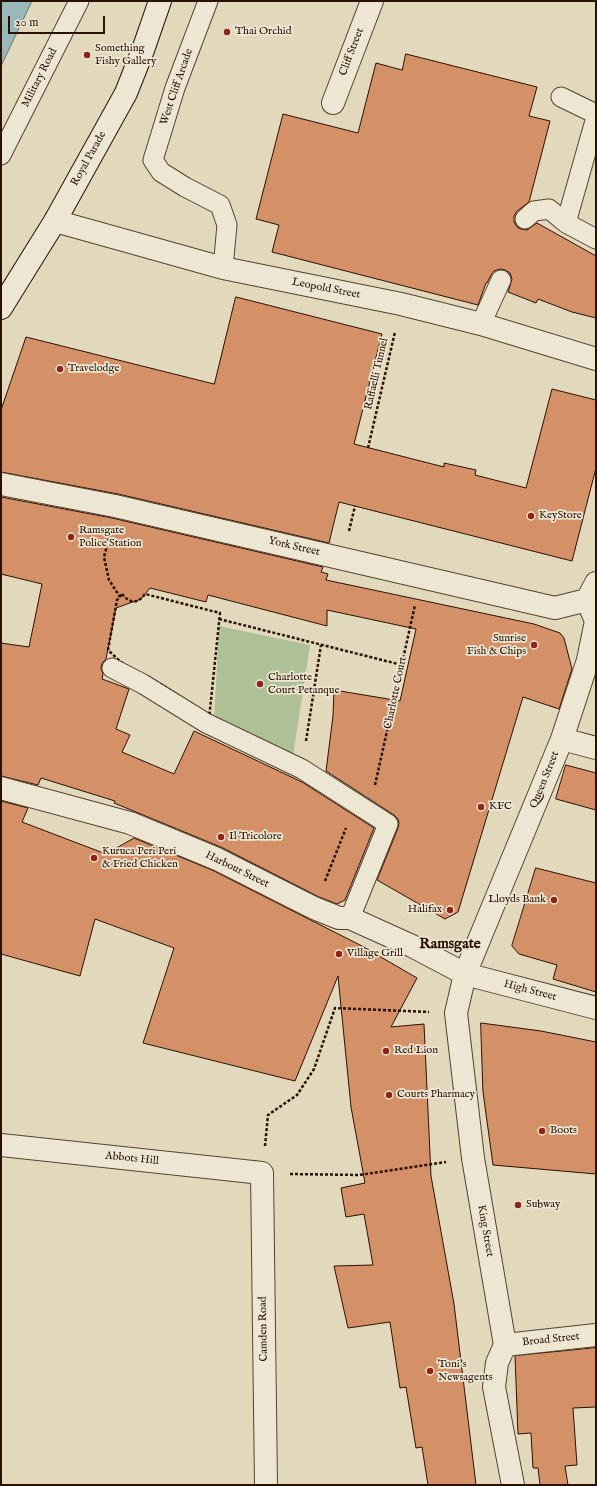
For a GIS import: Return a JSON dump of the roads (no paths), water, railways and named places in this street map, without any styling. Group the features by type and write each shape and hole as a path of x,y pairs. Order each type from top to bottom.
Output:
{"street":[{"name":"Royal Parade","path":"1,308 54,221 126,93 160,1"},
{"name":"Cliff Street","path":"333,103 372,1"},
{"name":"Leopold Street","path":"54,221 223,268 401,304 481,324 596,359"},
{"name":"York Street","path":"1,484 115,506 555,608 591,591"},
{"name":"Queen Street","path":"465,974 562,739 588,660 596,621 591,591"},
{"path":"562,739 596,748"},
{"name":"Harbour Street","path":"1,788 130,823 217,859 314,908 339,918 350,918 412,946 465,974"},
{"name":"High Street","path":"465,974 596,1008"},
{"name":"King Street","path":"465,974 456,1013 472,1158 505,1345"},
{"name":"Abbots Hill","path":"1,1145 262,1173"},
{"name":"Camden Road","path":"262,1173 266,1485"},
{"name":"Broad Street","path":"505,1345 596,1335"},
{"path":"505,1345 497,1363 494,1387 513,1485"}],"lane":[{"name":"Military Road","path":"1,155 79,1"},
{"name":"West Cliff Arcade","path":"208,1 175,88 154,160 161,172 185,188 220,205 228,225 223,268"},
{"path":"561,96 596,116 566,223"},
{"path":"525,219 534,211 548,209 566,223 596,239"},
{"path":"481,324 501,280"},
{"path":"112,668 143,684 206,723 302,769 388,824 350,918"}],"water":[{"path":"1,1 32,1 1,66"}],"place":[{"name":"Thai Orchid","path":"227,32"},
{"name":"Something Fishy Gallery","path":"87,55"},
{"name":"Travelodge","path":"60,369"},
{"name":"KeyStore","path":"531,516"},
{"name":"Ramsgate Police Station","path":"71,537"},
{"name":"Sunrise Fish & Chips","path":"534,645"},
{"name":"Charlotte Court Petanque","path":"260,684"},
{"name":"KFC","path":"481,807"},
{"name":"Il Tricolore","path":"221,837"},
{"name":"Kuruca Peri Peri & Fried Chicken","path":"94,858"},
{"name":"Lloyds Bank","path":"554,900"},
{"name":"Halifax","path":"450,910"},
{"name":"Village Grill","path":"339,954"},
{"name":"Red Lion","path":"386,1051"},
{"name":"Courts Pharmacy","path":"389,1095"},
{"name":"Boots","path":"542,1131"},
{"name":"Subway","path":"518,1205"},
{"name":"Toni's Newsagents","path":"430,1371"}],"district":[{"name":"Ramsgate","path":"450,945"}]}
